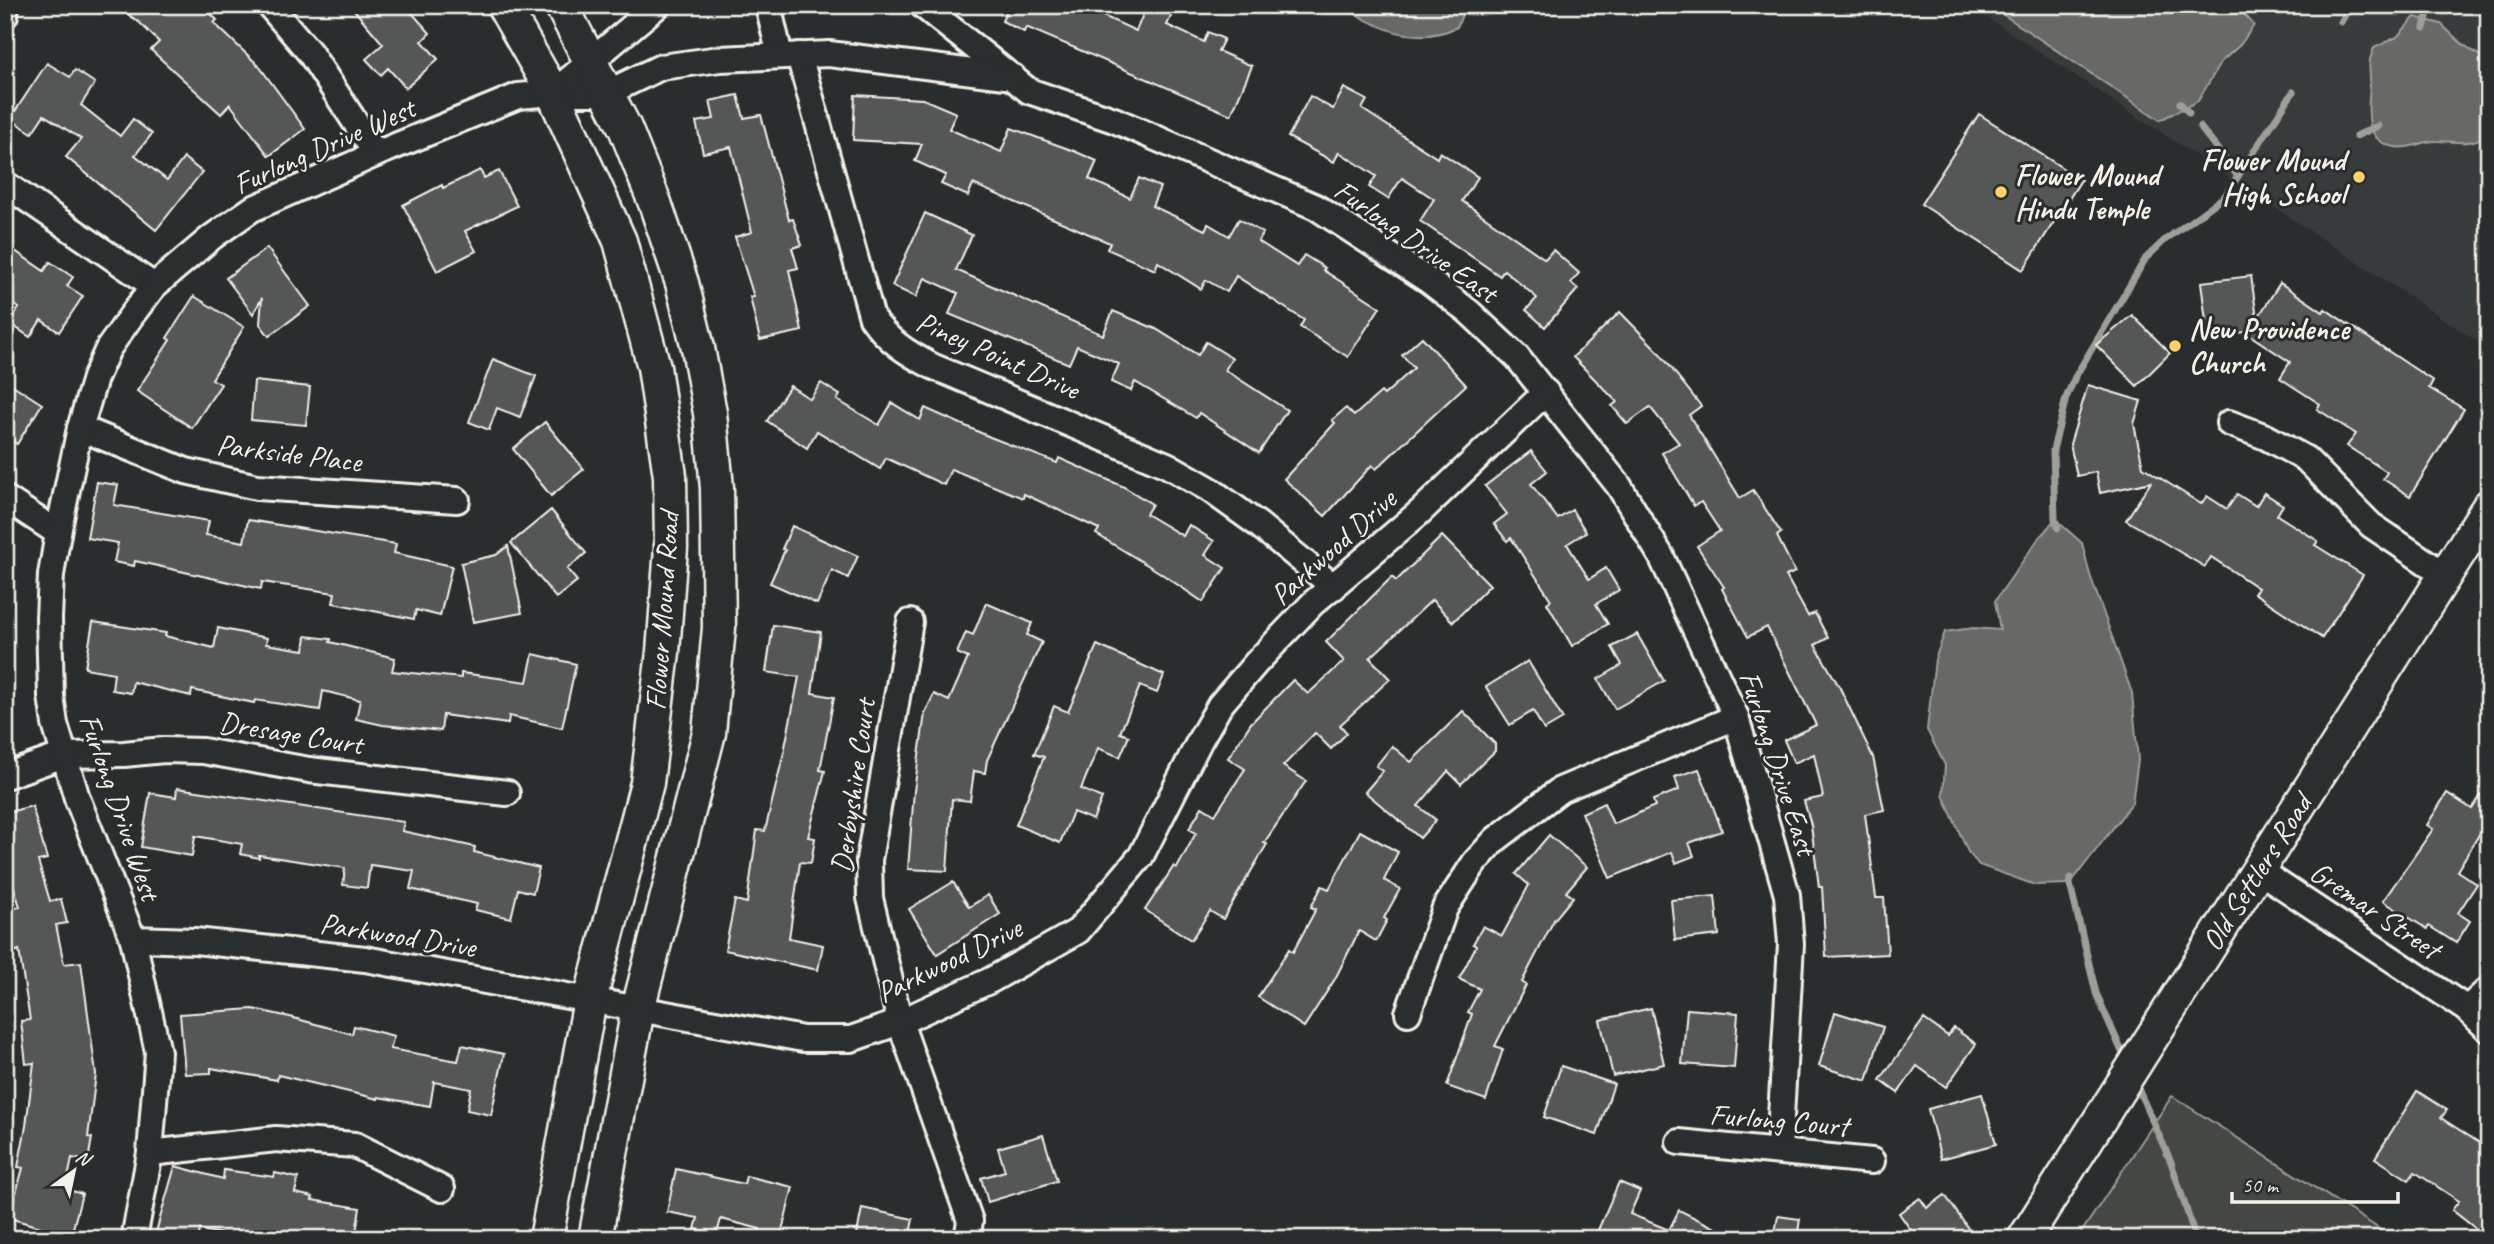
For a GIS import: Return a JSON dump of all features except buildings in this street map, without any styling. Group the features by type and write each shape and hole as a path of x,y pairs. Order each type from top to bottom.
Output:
{"main road":[{"name":"Flower Mound Road","path":"503,5 553,93 620,240 654,367 670,476 671,548 663,652 647,783 590,1000 546,1239"},
{"name":"Flower Mound Road","path":"561,5 625,128 655,203 682,283 710,413 717,488 719,628 709,733 638,1009 595,1239"},
{"name":"Old Settlers Road","path":"2024,1239 2489,506"}],"street":[{"path":"5,15 6,5"},
{"path":"269,5 310,53 376,154"},
{"path":"553,93 658,5"},
{"name":"Piney Point Drive","path":"768,5 789,56 872,318 883,334 902,350 932,366 1122,444 1177,471 1209,489 1259,525 1334,587"},
{"path":"922,5 1013,77"},
{"name":"Furlong Drive East","path":"607,93 661,67 720,59 829,54 878,58 1013,77 1029,91 1114,120 1316,207 1429,281 1469,312 1517,357 1619,486 1661,556 1736,717 1787,895 1791,944 1779,1151"},
{"name":"Furlong Drive West","path":"134,1239 150,1153 158,1052 133,939 77,798 55,723 51,696 51,575 80,428 95,378 108,349 155,286 212,237 252,209 376,154 518,96 607,93"},
{"path":"5,184 155,286"},
{"name":"Parkwood Drive","path":"133,939 195,941 365,959 803,1039 851,1040 900,1022 991,980 1078,932 1141,856 1220,705 1256,663 1313,603 1420,512 1546,392"},
{"path":"2229,424 2266,437 2306,459 2371,525 2445,575"},
{"name":"Parkside Place","path":"80,428 186,471 257,487 457,500"},
{"path":"5,498 58,533"},
{"name":"Derbyshire Court","path":"910,622 869,860 870,898 900,1022 970,1221 967,1239"},
{"path":"1408,1013 1446,908 1475,862 1495,840 1560,790 1736,717"},
{"name":"Dresage Court","path":"5,776 64,755 164,750 202,751 309,770 508,793"},
{"name":"Gremar Street","path":"2258,870 2467,1009 2489,1030"},
{"path":"2467,1009 2489,989"},
{"path":"150,1153 276,1139 355,1145 442,1189"},
{"name":"Furlong Court","path":"1679,1142 1872,1161"}],"shaded area":[{"path":"1340,5 1466,5 1457,27 1441,33 1411,35 1382,27"},
{"name":"Flower Mound High School","path":"1968,5 2489,5 2489,349"},
{"path":"1989,5 2236,5 2254,25 2240,45 2221,62 2198,101 2160,120"},
{"path":"2415,17 2441,24 2461,43 2489,62 2489,133 2470,142 2432,141 2401,148 2385,144 2372,131 2369,113 2369,63 2374,48 2397,37"},
{"path":"2055,519 2082,543 2090,575 2132,693 2138,760 2132,803 2070,884 2035,885 1979,865 1968,852 1943,795 1945,765 1927,730 1935,659 1945,632 1973,628 2000,630 1995,601"},
{"path":"2172,1096 2395,1239 2077,1239"}],"waterway":[{"path":"2341,22 2351,5"},
{"path":"2424,28 2430,5"},
{"path":"2058,528 2055,519 2053,450 2066,398 2075,377 2146,258 2165,240 2225,196 2293,92"},
{"path":"2180,103 2189,113"},
{"path":"2356,136 2378,126"},
{"path":"2200,127 2238,176"},
{"path":"2071,878 2070,884 2096,993 2127,1063"},
{"path":"2134,1080 2171,1162 2196,1239"}],"place":[{"name":"Flower Mound High School","path":"2359,177"},
{"name":"Flower Mound Hindu Temple","path":"2001,192"},
{"name":"New Providence Church","path":"2175,346"}]}
